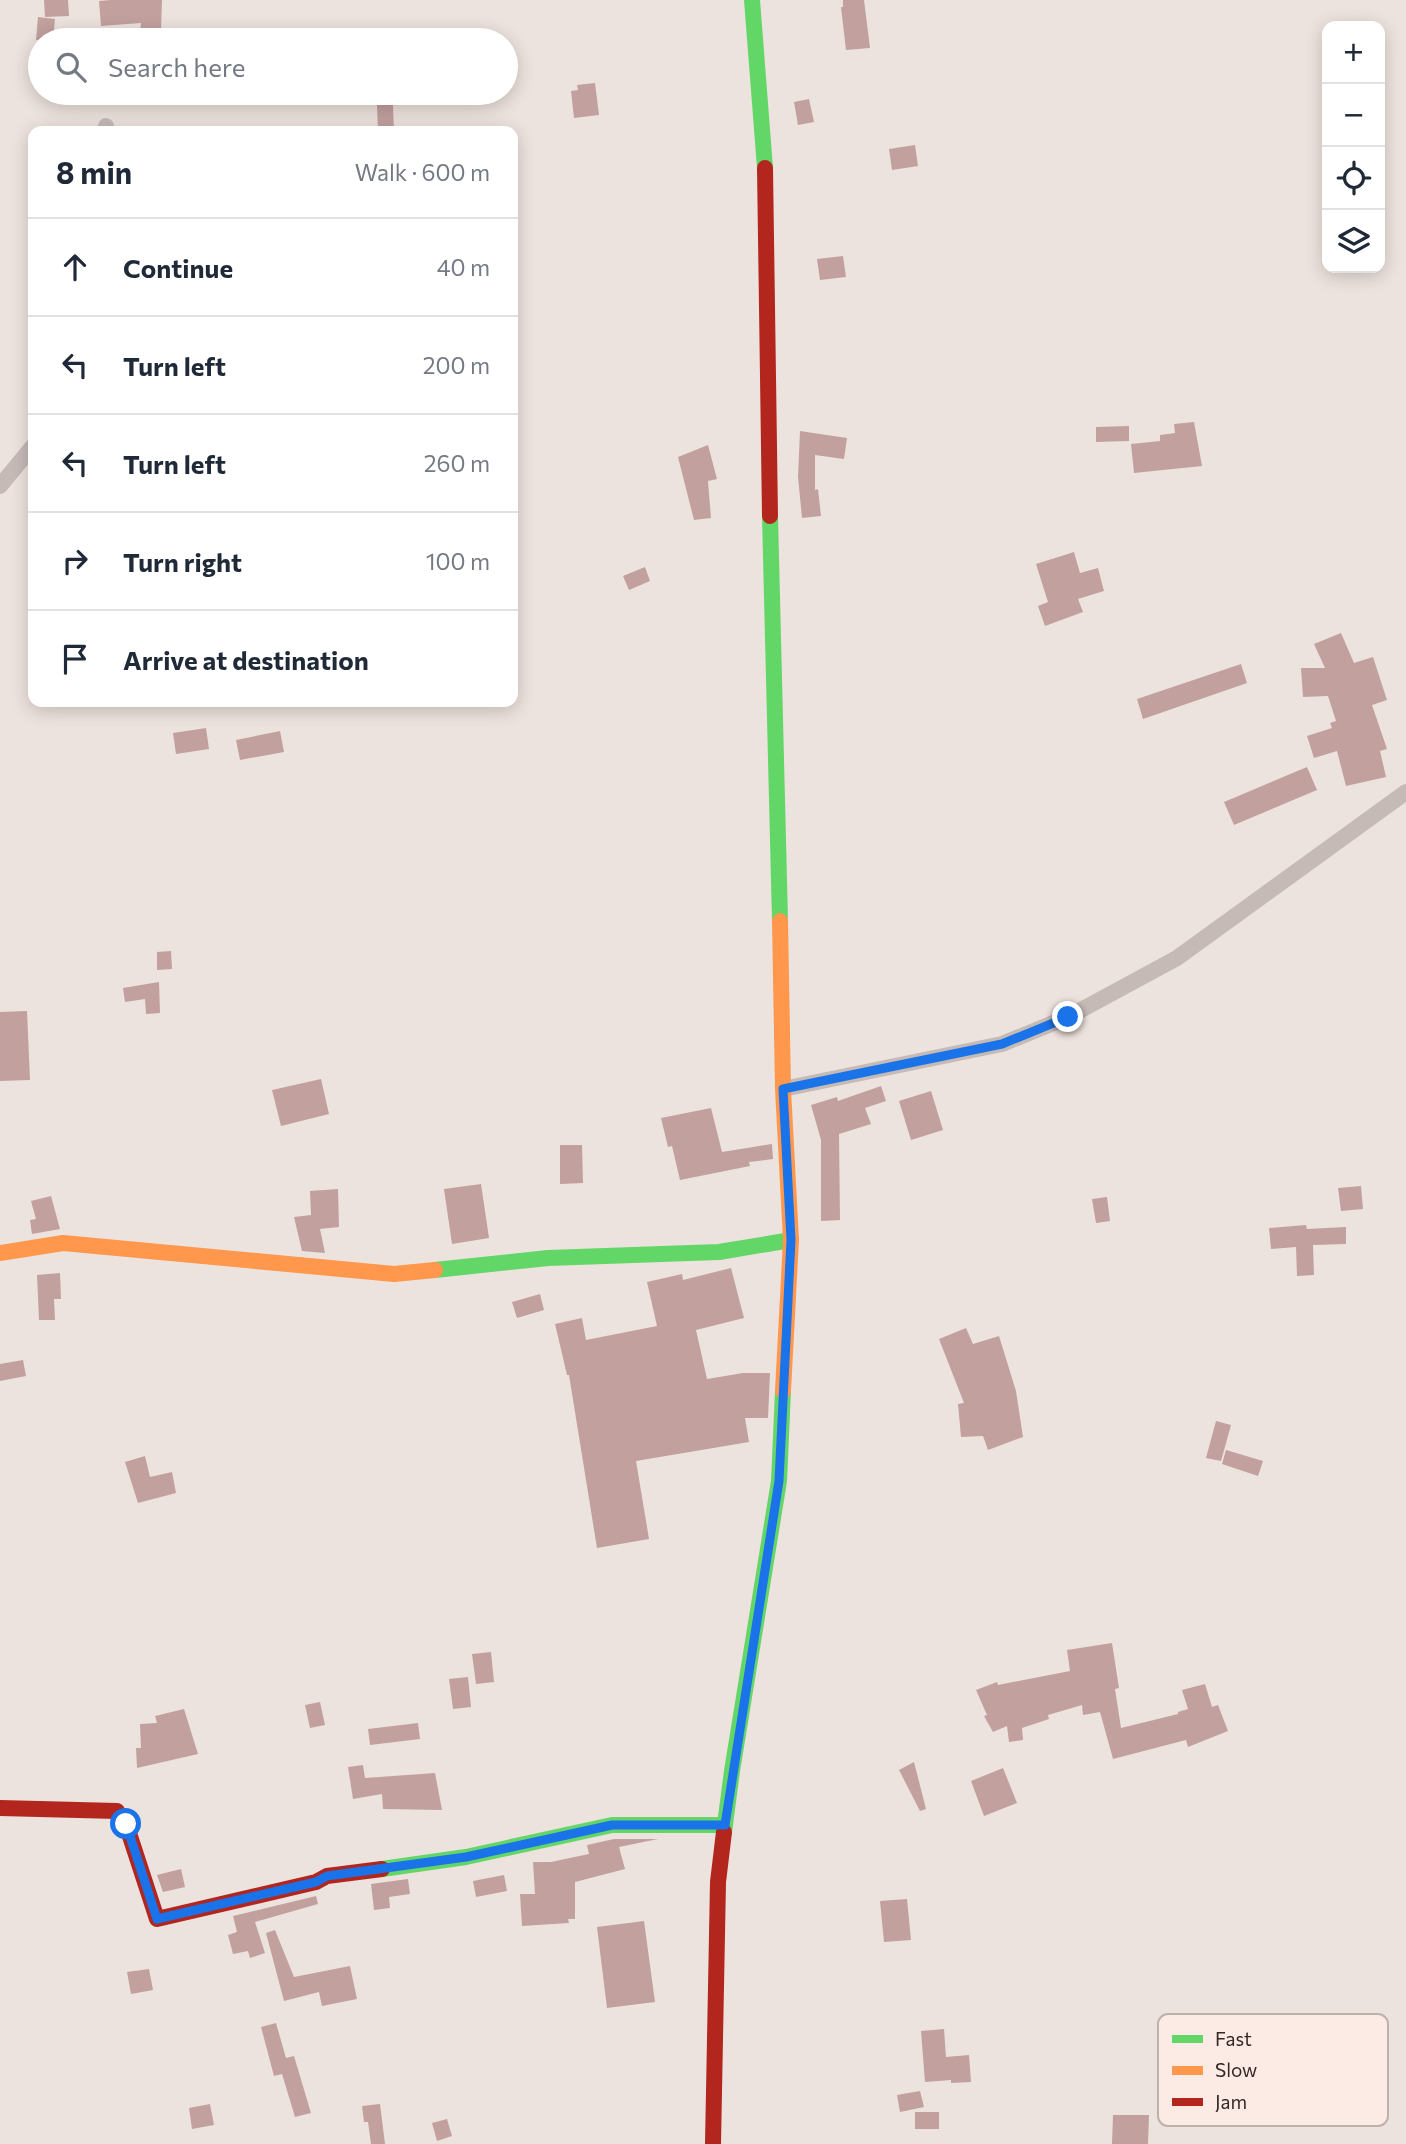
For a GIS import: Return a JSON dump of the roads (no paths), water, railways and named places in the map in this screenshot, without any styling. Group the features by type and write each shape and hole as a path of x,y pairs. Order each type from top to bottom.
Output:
{"street":[{"path":"713,2144 718,1882 779,1481 791,1240 783,1089 768,445 767,227 764,137 752,0"},
{"path":"0,486 28,452"},
{"path":"783,1089 1002,1044 1068,1017 1177,958 1406,792"},
{"path":"0,1253 63,1243 394,1273 548,1258 719,1252 791,1240"},
{"path":"0,1808 117,1811 126,1824 157,1919 316,1882 327,1876 466,1857 612,1825 725,1825"}]}
